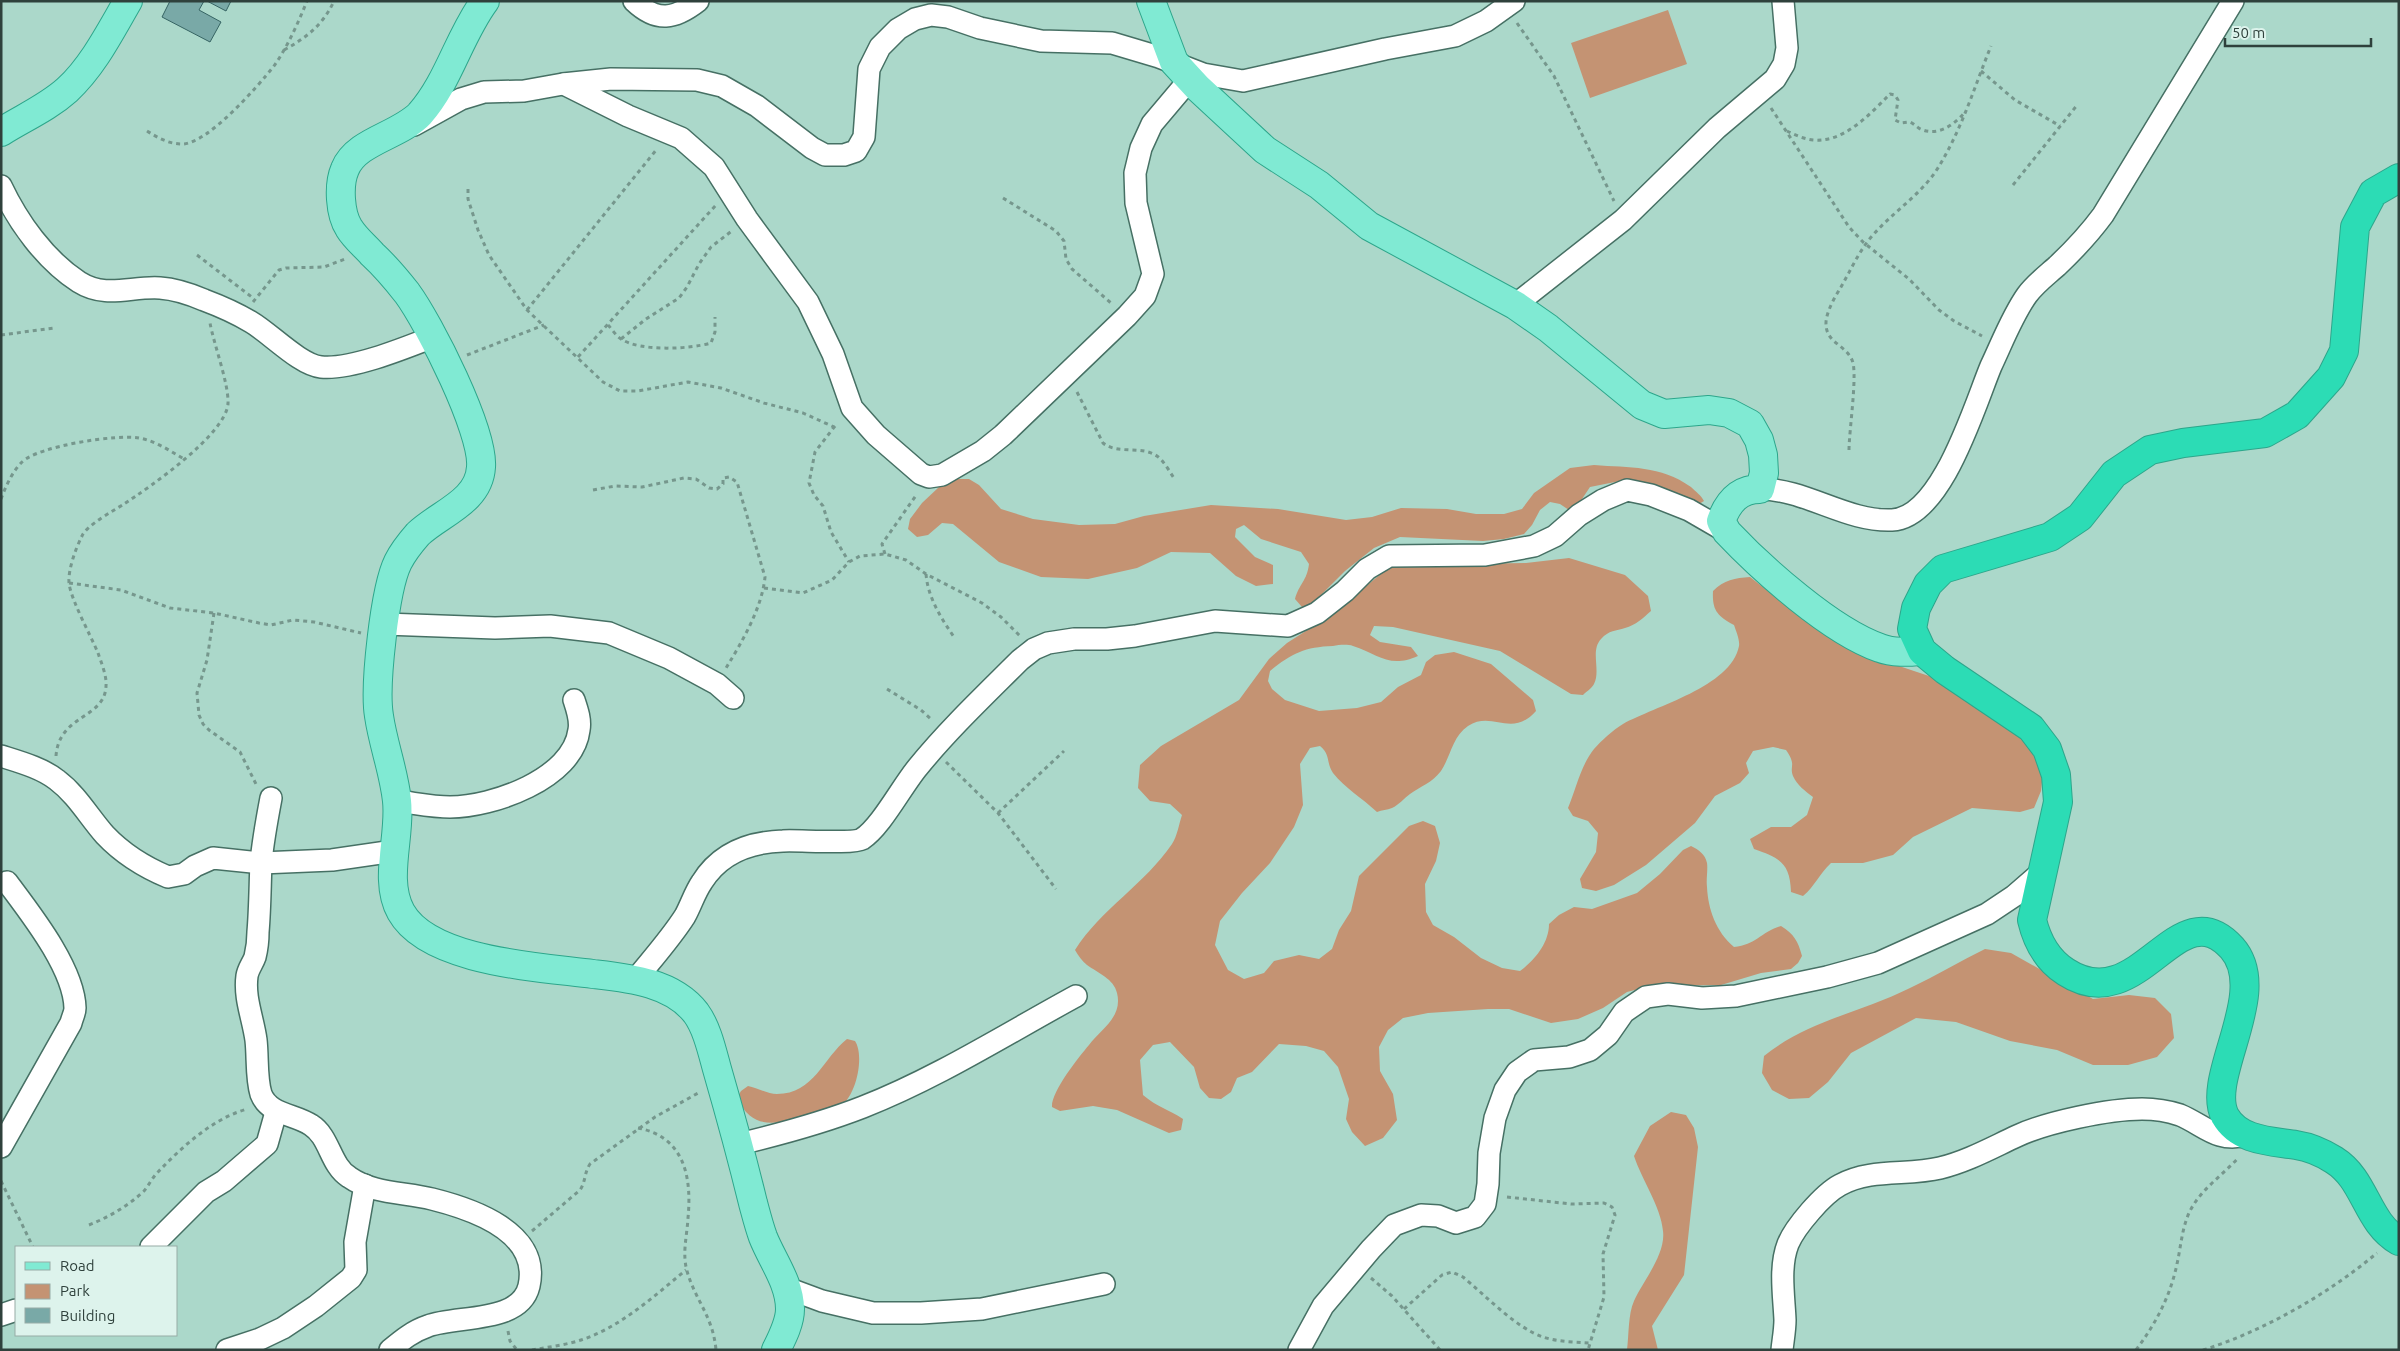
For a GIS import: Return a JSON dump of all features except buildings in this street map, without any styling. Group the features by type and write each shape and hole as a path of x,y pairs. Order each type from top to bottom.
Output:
{"highway":[{"path":"2397,1240 2380,1226 2351,1174 2336,1161 2298,1145 2250,1136 2234,1126 2225,1116 2222,1103 2223,1086 2238,1028 2243,999 2243,966 2235,952 2224,939 2211,932 2196,932 2180,938 2129,975 2111,982 2092,982 2074,977 2062,969 2046,953 2036,936 2032,920 2058,802 2056,775 2047,749 2031,728 1945,670 1922,651 1912,629 1916,608 1928,584 1942,568 2050,537 2080,517 2114,474 2150,450 2183,443 2264,433 2296,415 2331,377 2344,351 2355,227 2373,193 2399,178"}],"main road":[{"path":"1,132 37,112 66,91 88,67 128,1"},
{"path":"485,1 470,25 432,99 419,115 402,130 379,139 358,152 345,169 342,191 343,216 350,231 406,292 422,314 461,395 478,443 481,466 476,487 462,502 420,533 397,563 391,581 378,685 379,717 397,801 398,824 394,851 393,882 398,908 411,927 429,940 454,950 486,958 536,966 636,978 660,988 686,1004 695,1012 711,1048 739,1144 761,1232 787,1288 790,1312 776,1350"},
{"path":"1151,1 1182,70 1266,150 1319,184 1369,226 1515,305 1548,328 1642,406 1664,414 1709,410 1729,413 1750,424 1759,440 1763,455 1764,473 1760,489 1750,489 1736,496 1725,509 1721,521 1727,532 1804,602 1847,631 1880,648 1903,652 1922,651"}],"street":[{"path":"634,1 643,9 657,16 673,16 686,11 698,1"},
{"path":"1515,305 1623,220 1717,128 1775,79 1784,64 1787,48 1783,1"},
{"path":"1760,489 1794,493 1839,509 1872,518 1894,520 1913,512 1941,481 1965,434 2002,345 2028,295 2087,236 2103,216 2233,1"},
{"path":"402,130 426,120 473,94 524,91 563,84 611,79 696,80 722,86 757,106 812,148 825,155 844,155 856,150 864,137 869,69 880,47 898,29 915,19 931,16 948,17 980,28 1041,41 1112,43 1182,70 1243,82 1385,49 1455,36 1486,21 1510,4"},
{"path":"563,84 628,116 681,138 697,150 714,168 747,219 808,302 833,354 852,408 876,435 913,469 929,477 942,474 983,451 1127,316 1145,296 1153,274 1136,203 1136,173 1141,148 1182,70"},
{"path":"1,186 23,225 49,256 79,282 97,290 112,292 160,288 181,292 205,300 242,316 310,364 321,367 358,362 390,354 433,338"},
{"path":"636,978 686,914 701,882 712,868 726,856 749,845 773,841 807,839 853,842 862,839 872,829 940,742 1034,649 1048,643 1074,638 1107,639 1135,636 1215,620 1288,626 1317,613 1345,591 1367,569 1389,556 1485,555 1534,546 1556,536 1579,515 1603,500 1627,490 1652,495 1689,510 1727,532"},
{"path":"384,632 550,626 609,633 670,658 717,684 733,698"},
{"path":"397,801 450,807 489,801 519,792 559,765 576,742 579,723 574,700"},
{"path":"1,756 26,764 57,779 128,857 168,878 184,874 195,866 213,858 261,863 332,860 394,851"},
{"path":"270,806 261,863 258,933 255,956 247,973 246,991 256,1038 261,1093 272,1108 302,1119 314,1127 322,1137 337,1165 348,1177 366,1185 432,1199 492,1220 508,1231 524,1249 529,1268 529,1287 518,1303 505,1312 430,1325 408,1335 390,1350"},
{"path":"1299,1350 1324,1306 1394,1225 1421,1214 1438,1216 1456,1223 1475,1217 1485,1204 1489,1153 1498,1109 1505,1090 1517,1072 1534,1060 1569,1056 1590,1050 1608,1034 1624,1012 1646,997 1668,994 1702,998 1736,996 1827,977 1878,963 1987,914 2014,896 2044,870"},
{"path":"1,1147 71,1023 75,1009 72,992 58,957 6,882"},
{"path":"739,1144 804,1128 864,1107 975,1052 1076,996"},
{"path":"153,1246 206,1192 224,1181 267,1144 272,1108"},
{"path":"1782,1350 1785,1322 1784,1263 1788,1244 1816,1206 1839,1185 1864,1175 1938,1168 1977,1156 2019,1135 2107,1112 2141,1109 2165,1111 2180,1115 2221,1136 2234,1138 2250,1136"},
{"path":"226,1350 260,1339 283,1328 316,1306 351,1278 356,1270 356,1228 366,1185"},
{"path":"787,1288 822,1301 873,1313 921,1313 982,1309 1039,1299 1104,1284"},
{"path":"1,1315 15,1310"}],"path":[{"path":"147,131 166,142 184,144 198,139 231,114 274,65 283,51 307,1"},
{"path":"283,51 305,38 318,27 334,1"},
{"path":"1510,4 1554,76 1623,220"},
{"path":"1849,450 1849,424 1856,373 1853,361 1847,352 1833,342 1827,333 1826,320 1832,303 1866,244 1935,172 1969,108 1991,46"},
{"path":"1981,71 2015,100 2060,126"},
{"path":"1761,92 1849,227 1866,244 1909,279 1939,310 1954,321 2002,345"},
{"path":"1786,131 1810,140 1829,138 1850,130 1890,94 1895,95 1898,100 1895,120 1901,123 1910,122 1921,130 1939,131 1950,126 1969,108"},
{"path":"2013,185 2078,104"},
{"path":"527,310 670,133"},
{"path":"468,189 468,199 475,222 489,255 527,310 604,382 620,391 638,392 688,382 721,388 764,403 803,413 834,427"},
{"path":"578,357 729,190"},
{"path":"1003,198 1056,231 1064,241 1066,259 1072,268 1127,316"},
{"path":"621,339 646,319 679,298 711,247 747,219"},
{"path":"242,316 279,270 296,267 324,267 338,263 366,247"},
{"path":"197,255 255,300"},
{"path":"57,779 57,748 65,730 77,719 92,712 102,700 106,686 101,661 69,583 74,558 83,534 169,474 220,424 228,402 205,300"},
{"path":"608,325 621,339 643,345 671,348 705,344 713,339 715,317"},
{"path":"446,363 544,325"},
{"path":"1,335 54,328"},
{"path":"1064,376 1084,403 1102,443 1109,448 1143,451 1156,455 1174,478"},
{"path":"849,562 831,532 823,506 814,495 809,483 815,452 834,427 852,408"},
{"path":"1,499 8,482 21,463 35,453 50,449 122,436 141,438 166,448 184,459"},
{"path":"593,490 614,486 642,487 684,478 696,479 709,488 717,489 722,484 723,478 729,477 736,482 766,577 764,588 736,653 717,684"},
{"path":"885,554 882,544 887,535 929,477"},
{"path":"764,588 803,593 832,580 849,562 860,556 885,554 906,560 926,574 982,603 1001,617 1034,649"},
{"path":"926,574 934,604 954,637"},
{"path":"69,583 121,590 170,608 214,613 271,624 293,620 384,632"},
{"path":"214,613 206,660 197,693 199,715 203,724 209,730 240,752 270,806"},
{"path":"887,689 921,710 940,742 998,813 1056,889"},
{"path":"998,813 1064,752"},
{"path":"518,1243 580,1190 584,1184 585,1172 590,1164 637,1128 673,1105 721,1082"},
{"path":"89,1226 126,1206 146,1189 156,1174 194,1138 237,1112 272,1108"},
{"path":"637,1128 653,1131 666,1138 677,1150 686,1171 689,1195 684,1244 686,1270 692,1287 707,1312 715,1338 716,1350"},
{"path":"2136,1350 2150,1331 2168,1300 2190,1211 2200,1196 2232,1166 2250,1136"},
{"path":"1,1181 33,1246"},
{"path":"1486,1194 1571,1204 1604,1203 1612,1207 1615,1215 1603,1254 1604,1297 1588,1350"},
{"path":"2203,1350 2248,1334 2324,1292 2397,1240"},
{"path":"1357,1266 1404,1309 1440,1350"},
{"path":"532,1350 582,1340 616,1323 641,1307 686,1270"},
{"path":"1404,1309 1442,1275 1452,1272 1463,1277 1519,1324 1543,1337 1566,1342 1590,1342"}],"green space":[{"path":"1668,10 1687,64 1590,98 1571,43"},
{"path":"1594,465 1632,467 1656,471 1691,487 1704,501 1699,504 1625,480 1590,487 1578,505 1569,510 1560,504 1550,502 1540,510 1532,525 1524,534 1504,539 1483,541 1400,537 1374,548 1345,571 1312,604 1302,607 1295,599 1307,575 1309,564 1301,552 1261,539 1244,525 1236,529 1235,537 1255,557 1273,565 1273,584 1256,586 1236,576 1210,553 1171,552 1137,568 1088,579 1041,577 999,562 953,524 942,523 928,535 917,537 908,529 910,519 922,503 939,487 957,479 969,479 979,485 1001,509 1033,519 1079,525 1115,524 1144,516 1211,505 1278,509 1346,520 1372,517 1401,508 1447,509 1476,514 1504,514 1522,509 1534,493 1570,468"},
{"path":"1569,558 1625,575 1648,596 1651,611 1633,625 1610,632 1601,639 1596,649 1596,679 1583,695 1571,694 1500,651 1393,627 1374,626 1370,635 1380,642 1411,647 1418,656 1408,660 1391,661 1351,645 1323,647 1292,655 1270,671 1268,681 1272,689 1285,700 1319,711 1357,708 1381,702 1398,687 1421,675 1426,662 1435,655 1454,652 1491,664 1533,700 1536,711 1527,719 1518,723 1486,721 1468,726 1458,736 1438,775 1395,807 1377,812 1333,773 1326,753 1320,746 1310,748 1300,764 1303,805 1294,827 1270,863 1242,893 1220,921 1215,945 1228,970 1244,979 1264,973 1274,961 1299,955 1319,959 1332,949 1339,930 1351,911 1359,876 1409,826 1423,821 1435,826 1440,843 1436,861 1425,884 1426,912 1433,925 1454,937 1481,958 1502,968 1520,971 1531,962 1547,938 1549,924 1559,915 1574,907 1592,909 1637,893 1660,874 1683,850 1691,846 1705,857 1711,912 1722,934 1728,941 1734,947 1742,946 1781,926 1797,942 1802,956 1798,963 1791,969 1761,973 1721,985 1650,986 1627,992 1603,1008 1578,1019 1551,1023 1509,1009 1428,1013 1403,1018 1388,1030 1379,1047 1380,1071 1393,1094 1397,1120 1383,1138 1365,1146 1352,1132 1346,1119 1349,1099 1338,1067 1324,1051 1306,1046 1279,1044 1252,1072 1237,1078 1231,1092 1221,1099 1209,1098 1200,1088 1194,1067 1170,1042 1153,1045 1140,1060 1143,1095 1183,1119 1181,1130 1169,1133 1117,1110 1093,1106 1060,1111 1052,1107 1060,1084 1084,1051 1110,1022 1117,1009 1117,993 1113,984 1085,963 1075,950 1097,922 1161,858 1174,841 1182,815 1170,804 1150,801 1138,788 1140,765 1161,746 1239,700 1269,659 1287,643 1331,615 1382,573 1396,565 1526,563"},
{"path":"1750,577 1782,602 1896,665 1932,677 2013,729 2033,751 2043,773 2041,791 2034,808 2020,812 1972,808 1913,837 1893,855 1863,863 1831,863 1803,896 1791,892 1788,874 1782,863 1771,855 1754,849 1750,839 1771,827 1791,827 1807,815 1813,797 1801,788 1793,776 1792,762 1786,750 1773,747 1753,751 1746,763 1749,773 1740,783 1715,796 1695,823 1646,865 1614,885 1596,891 1582,888 1580,879 1596,852 1598,833 1588,821 1573,816 1568,808 1589,755 1619,726 1690,694 1722,673 1733,660 1739,646 1739,641 1734,625 1723,619 1717,612 1713,603 1713,591 1721,584 1730,580"},
{"path":"1985,949 2011,953 2093,999 2129,995 2155,998 2171,1014 2174,1038 2157,1057 2128,1065 2093,1065 2057,1050 2010,1041 1956,1022 1916,1018 1851,1053 1828,1082 1809,1098 1789,1099 1772,1090 1762,1073 1764,1056 1781,1044 1816,1025 1910,988"},
{"path":"847,1039 855,1041 858,1048 859,1066 850,1095 839,1107 787,1121 768,1123 751,1117 737,1098 741,1091 748,1086 777,1094 800,1088 817,1074"},
{"path":"1671,1112 1686,1115 1694,1128 1698,1147 1684,1275 1652,1326 1658,1350 1627,1350 1632,1306 1658,1258 1663,1240 1662,1222 1659,1213 1634,1156 1650,1126"}]}
